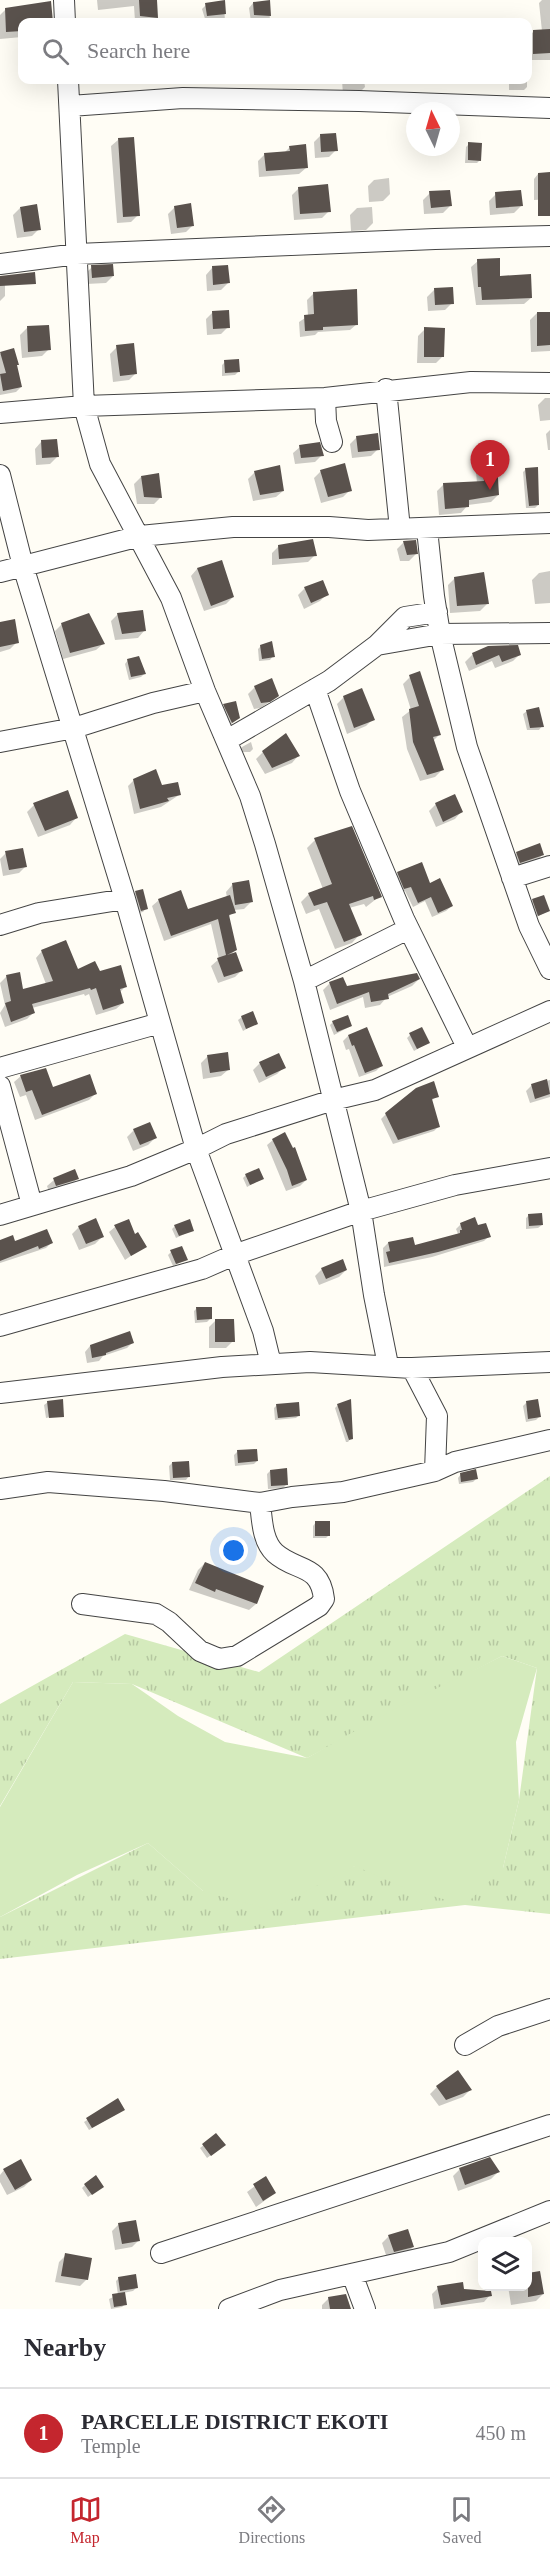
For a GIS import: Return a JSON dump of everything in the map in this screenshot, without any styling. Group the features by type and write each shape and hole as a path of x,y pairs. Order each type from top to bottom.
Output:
{"street":[{"path":"64,0 65,18"},
{"path":"68,84 84,406 100,464 171,598 265,844 304,981 360,1210 388,1365"},
{"path":"70,106 183,98 550,108"},
{"path":"0,264 77,254 550,236"},
{"path":"0,413 84,406 325,398 386,389 471,382 550,383"},
{"path":"386,389 400,529"},
{"path":"325,398 326,421 332,442"},
{"path":"0,475 24,566 125,899 196,1149 263,1331 271,1364"},
{"path":"0,572 140,536 233,527 428,529 550,522"},
{"path":"428,529 440,634 467,747 529,926 550,969"},
{"path":"227,740 315,689 377,645 391,628 405,617 437,612"},
{"path":"377,645 440,634 550,633"},
{"path":"315,689 350,791 408,929 467,1047"},
{"path":"0,742 74,728 153,703 205,691"},
{"path":"512,878 550,866"},
{"path":"0,925 39,913 125,899"},
{"path":"304,981 408,929"},
{"path":"0,1215 131,1176 226,1134 333,1100 375,1090 550,1011"},
{"path":"0,1068 160,1023"},
{"path":"0,1086 32,1205"},
{"path":"0,1326 202,1269 234,1255 360,1210 455,1185 550,1168"},
{"path":"0,1393 222,1367 271,1364 310,1362 411,1368 550,1362"},
{"path":"411,1368 437,1416 435,1471"},
{"path":"0,1490 48,1482 164,1491 260,1503 343,1492 435,1471 455,1462 550,1440"},
{"path":"82,1604 156,1614 169,1622 189,1642 210,1656 219,1659 237,1656 319,1606 324,1599 319,1579 311,1571 274,1552 262,1526 260,1503"},
{"path":"465,2045 508,2022 550,2009"},
{"path":"161,2253 550,2125"},
{"path":"229,2309 280,2290 449,2252 550,2211"},
{"path":"352,2274 365,2309"}],"green space":[{"path":"550,1476 550,1914 465,1905 0,1959 0,1917 148,1843 203,1891 355,1866 503,1868 519,1800 537,1668 502,1656 307,1758 132,1684 73,1682 0,1806 0,1704 125,1634 259,1672"},
{"path":"502,1656 537,1668 516,1742 519,1800 503,1868 465,1905 407,1889 355,1866 270,1910 203,1891 148,1843 77,1875 0,1917 0,1807 73,1682 132,1684 178,1716 225,1742 307,1758 385,1714"}],"building":[{"path":"139,0 157,0 158,18 140,16"},
{"path":"225,0 226,14 207,16 205,3"},
{"path":"270,0 271,16 254,15 253,2"},
{"path":"51,1 53,18 18,18 18,31 6,32 5,8"},
{"path":"550,29 550,53 533,54 533,30"},
{"path":"336,133 338,151 321,152 320,134"},
{"path":"134,137 140,216 123,217 118,138"},
{"path":"468,142 482,143 481,161 468,160"},
{"path":"306,144 308,168 266,171 264,153 290,151 289,146"},
{"path":"550,172 550,216 538,216 538,173"},
{"path":"328,184 331,212 300,214 298,187"},
{"path":"450,190 452,206 431,208 429,191"},
{"path":"521,190 523,206 496,208 495,192"},
{"path":"191,203 194,226 177,228 174,206"},
{"path":"37,204 41,230 24,232 20,207"},
{"path":"500,258 500,276 531,274 532,298 482,300 481,287 478,287 477,259"},
{"path":"113,264 114,276 92,278 91,265"},
{"path":"228,265 230,283 213,285 212,266"},
{"path":"35,272 36,284 0,286 0,276"},
{"path":"453,287 454,304 435,305 434,288"},
{"path":"357,289 358,325 323,327 323,330 305,331 304,315 314,314 313,292"},
{"path":"229,310 230,328 213,329 212,311"},
{"path":"537,312 550,312 550,345 537,346"},
{"path":"49,325 51,350 28,352 27,326"},
{"path":"424,327 445,328 444,357 424,357"},
{"path":"134,343 137,374 120,376 116,345"},
{"path":"14,348 22,387 3,391 0,374 6,373 0,352"},
{"path":"239,359 240,372 225,373 224,360"},
{"path":"378,433 380,450 358,452 356,436"},
{"path":"57,439 59,457 42,458 41,440"},
{"path":"320,442 324,456 301,458 299,445"},
{"path":"497,462 499,495 469,500 469,507 445,509 443,483 484,481 482,464"},
{"path":"345,463 352,491 328,497 320,470"},
{"path":"280,465 284,491 260,495 254,471"},
{"path":"538,467 539,505 529,506 525,468"},
{"path":"159,473 162,498 144,497 141,476"},
{"path":"313,539 317,556 279,559 278,545"},
{"path":"416,540 418,554 407,555 403,541"},
{"path":"222,560 234,597 211,606 197,568"},
{"path":"484,572 489,604 457,606 454,577"},
{"path":"323,580 329,595 311,603 304,587"},
{"path":"143,610 146,631 122,634 117,613"},
{"path":"89,613 105,644 70,653 61,623"},
{"path":"15,619 19,643 0,647 0,622"},
{"path":"272,641 275,657 262,659 260,645"},
{"path":"518,645 521,655 502,662 499,655 476,665 472,653 488,646"},
{"path":"139,656 146,674 131,677 127,659"},
{"path":"420,671 441,735 433,737 444,770 427,775 413,742 409,709 419,706 409,675"},
{"path":"272,678 279,696 270,702 261,703 254,686"},
{"path":"362,688 375,720 354,728 343,696"},
{"path":"236,701 240,718 232,723 223,704"},
{"path":"539,707 544,727 530,728 526,710"},
{"path":"286,733 300,756 272,768 262,751"},
{"path":"156,769 162,785 178,782 181,795 167,798 169,801 140,809 133,779"},
{"path":"68,790 78,818 45,831 33,803"},
{"path":"455,794 463,812 443,822 435,803"},
{"path":"352,826 382,897 374,900 373,896 349,904 362,935 344,942 327,902 314,906 308,893 332,884 314,838"},
{"path":"540,843 544,855 520,863 516,852"},
{"path":"23,848 27,867 9,870 5,851"},
{"path":"422,862 430,883 440,878 453,906 438,913 431,897 418,903 411,887 404,889 397,872"},
{"path":"249,880 253,902 235,905 232,883"},
{"path":"143,889 148,909 141,911 135,891"},
{"path":"181,890 188,909 230,895 236,913 229,915 237,950 227,955 236,952 243,971 224,977 217,958 226,955 218,919 171,936 158,899"},
{"path":"544,895 550,911 538,916 532,899"},
{"path":"66,940 78,969 95,961 100,971 121,965 127,987 120,989 124,1003 103,1010 96,988 91,990 90,988 32,1004 35,1013 11,1022 5,1003 11,1001 6,975 20,972 23,989 53,981 41,950"},
{"path":"417,973 420,979 388,994 389,999 371,1002 369,992 337,1004 329,982 343,977 347,986"},
{"path":"253,1011 258,1024 246,1029 241,1016"},
{"path":"348,1015 352,1026 337,1032 332,1021"},
{"path":"367,1027 383,1066 365,1073 348,1035"},
{"path":"422,1027 430,1043 417,1049 409,1033"},
{"path":"228,1052 230,1070 210,1073 207,1055"},
{"path":"279,1053 286,1068 266,1077 259,1062"},
{"path":"46,1068 53,1087 90,1074 97,1094 42,1115 32,1090 26,1092 20,1075"},
{"path":"547,1079 550,1094 535,1099 531,1084"},
{"path":"434,1081 439,1097 432,1099 440,1127 398,1140 385,1113 416,1088"},
{"path":"150,1122 157,1138 140,1145 133,1129"},
{"path":"285,1132 293,1148 295,1147 307,1180 292,1186 272,1139"},
{"path":"259,1168 264,1179 250,1185 245,1174"},
{"path":"75,1169 79,1179 56,1186 53,1178"},
{"path":"542,1213 543,1225 529,1226 528,1214"},
{"path":"475,1217 478,1225 486,1223 491,1237 389,1263 386,1252 390,1251 388,1242 413,1237 415,1245 460,1233 462,1230 460,1223"},
{"path":"96,1218 104,1237 86,1244 78,1226"},
{"path":"129,1219 135,1234 138,1232 147,1247 131,1256 114,1225"},
{"path":"190,1219 194,1231 179,1236 174,1225"},
{"path":"47,1229 53,1243 39,1249 38,1246 0,1261 0,1240 13,1235 15,1241"},
{"path":"182,1246 188,1260 176,1264 170,1250"},
{"path":"343,1259 347,1270 326,1279 321,1268"},
{"path":"196,1307 212,1307 212,1319 197,1320"},
{"path":"215,1319 234,1319 235,1342 215,1342"},
{"path":"130,1331 134,1343 106,1353 106,1355 92,1358 90,1345"},
{"path":"63,1399 64,1417 49,1418 47,1401"},
{"path":"351,1399 353,1439 349,1440 337,1404"},
{"path":"538,1399 541,1417 528,1419 526,1401"},
{"path":"299,1402 300,1416 278,1418 276,1404"},
{"path":"257,1449 258,1461 238,1463 237,1450"},
{"path":"189,1461 190,1477 173,1478 172,1462"},
{"path":"287,1468 288,1485 271,1486 270,1470"},
{"path":"476,1469 478,1479 461,1482 460,1473"},
{"path":"315,1521 330,1521 330,1536 315,1536"},
{"path":"205,1562 264,1586 257,1604 216,1589 215,1592 195,1583"},
{"path":"458,2070 472,2090 446,2100 436,2086"},
{"path":"118,2098 125,2110 92,2128 86,2118"},
{"path":"216,2133 226,2145 211,2156 202,2144"},
{"path":"490,2157 500,2172 465,2185 459,2168"},
{"path":"21,2159 32,2180 15,2190 3,2169"},
{"path":"96,2175 104,2187 92,2195 84,2184"},
{"path":"266,2176 276,2193 263,2201 253,2184"},
{"path":"136,2220 140,2241 122,2244 118,2223"},
{"path":"408,2229 414,2247 394,2252 388,2235"},
{"path":"65,2253 92,2258 88,2280 61,2276"},
{"path":"540,2271 544,2294 528,2297 528,2291 532,2291 532,2272"},
{"path":"136,2274 138,2288 120,2291 118,2277"},
{"path":"463,2282 464,2289 491,2291 492,2296 441,2305 437,2286"},
{"path":"125,2292 127,2305 114,2307 112,2294"},
{"path":"346,2294 351,2309 330,2309 328,2297"}],"place":[{"name":"PARCELLE DISTRICT EKOTI","path":"490,490"}]}
